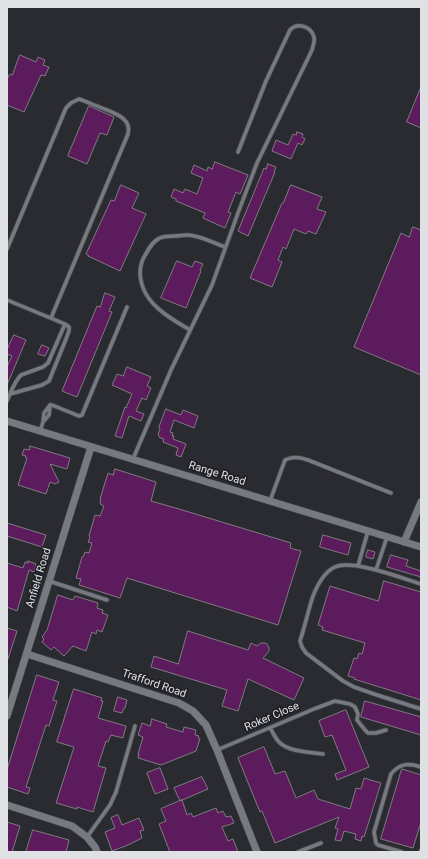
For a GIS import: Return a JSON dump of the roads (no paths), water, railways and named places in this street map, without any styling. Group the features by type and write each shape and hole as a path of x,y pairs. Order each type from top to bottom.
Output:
{"street":[{"name":"Range Road","path":"7,421 421,547"},
{"name":"Anfield Road","path":"7,716 91,447"},
{"path":"404,542 421,502"},
{"name":"Trafford Road","path":"27,654 180,702 193,711 206,725 256,852"},
{"path":"7,805 72,826 87,837 97,852"}],"lane":[{"path":"133,459 171,370 212,284 257,163 312,50 315,42 312,32 308,28 298,25 290,30 266,81 238,152"},
{"path":"7,249 66,108 71,103 79,100 119,115 128,124 128,134 51,318"},
{"path":"190,330 168,317 146,295 139,273 142,261 148,250 155,242 160,238 170,236 189,235 225,247"},
{"path":"7,300 69,327 68,334 49,381 42,385 10,394"},
{"path":"40,431 43,422 49,415 50,405 82,416 127,307"},
{"path":"7,401 16,380 21,375 43,367 48,363 65,324"},
{"path":"270,501 285,460 290,458 301,458 308,460 391,493"},
{"path":"358,566 368,531"},
{"path":"376,570 387,537"},
{"path":"421,584 358,566 341,565 334,567 321,581 313,596 300,641 306,654 310,658 343,681 354,687 421,709"},
{"path":"49,581 107,600"},
{"name":"Roker Close","path":"217,750 335,701 350,704 355,707 358,714 358,720 368,733 376,733 386,730"},
{"path":"87,837 110,806 116,792 134,726"},
{"path":"270,728 275,738 284,746 292,749 323,754"},
{"path":"402,852 378,845 376,843 374,832 391,774 396,768 402,765 409,764 421,767"},
{"path":"298,852 321,843"}]}
